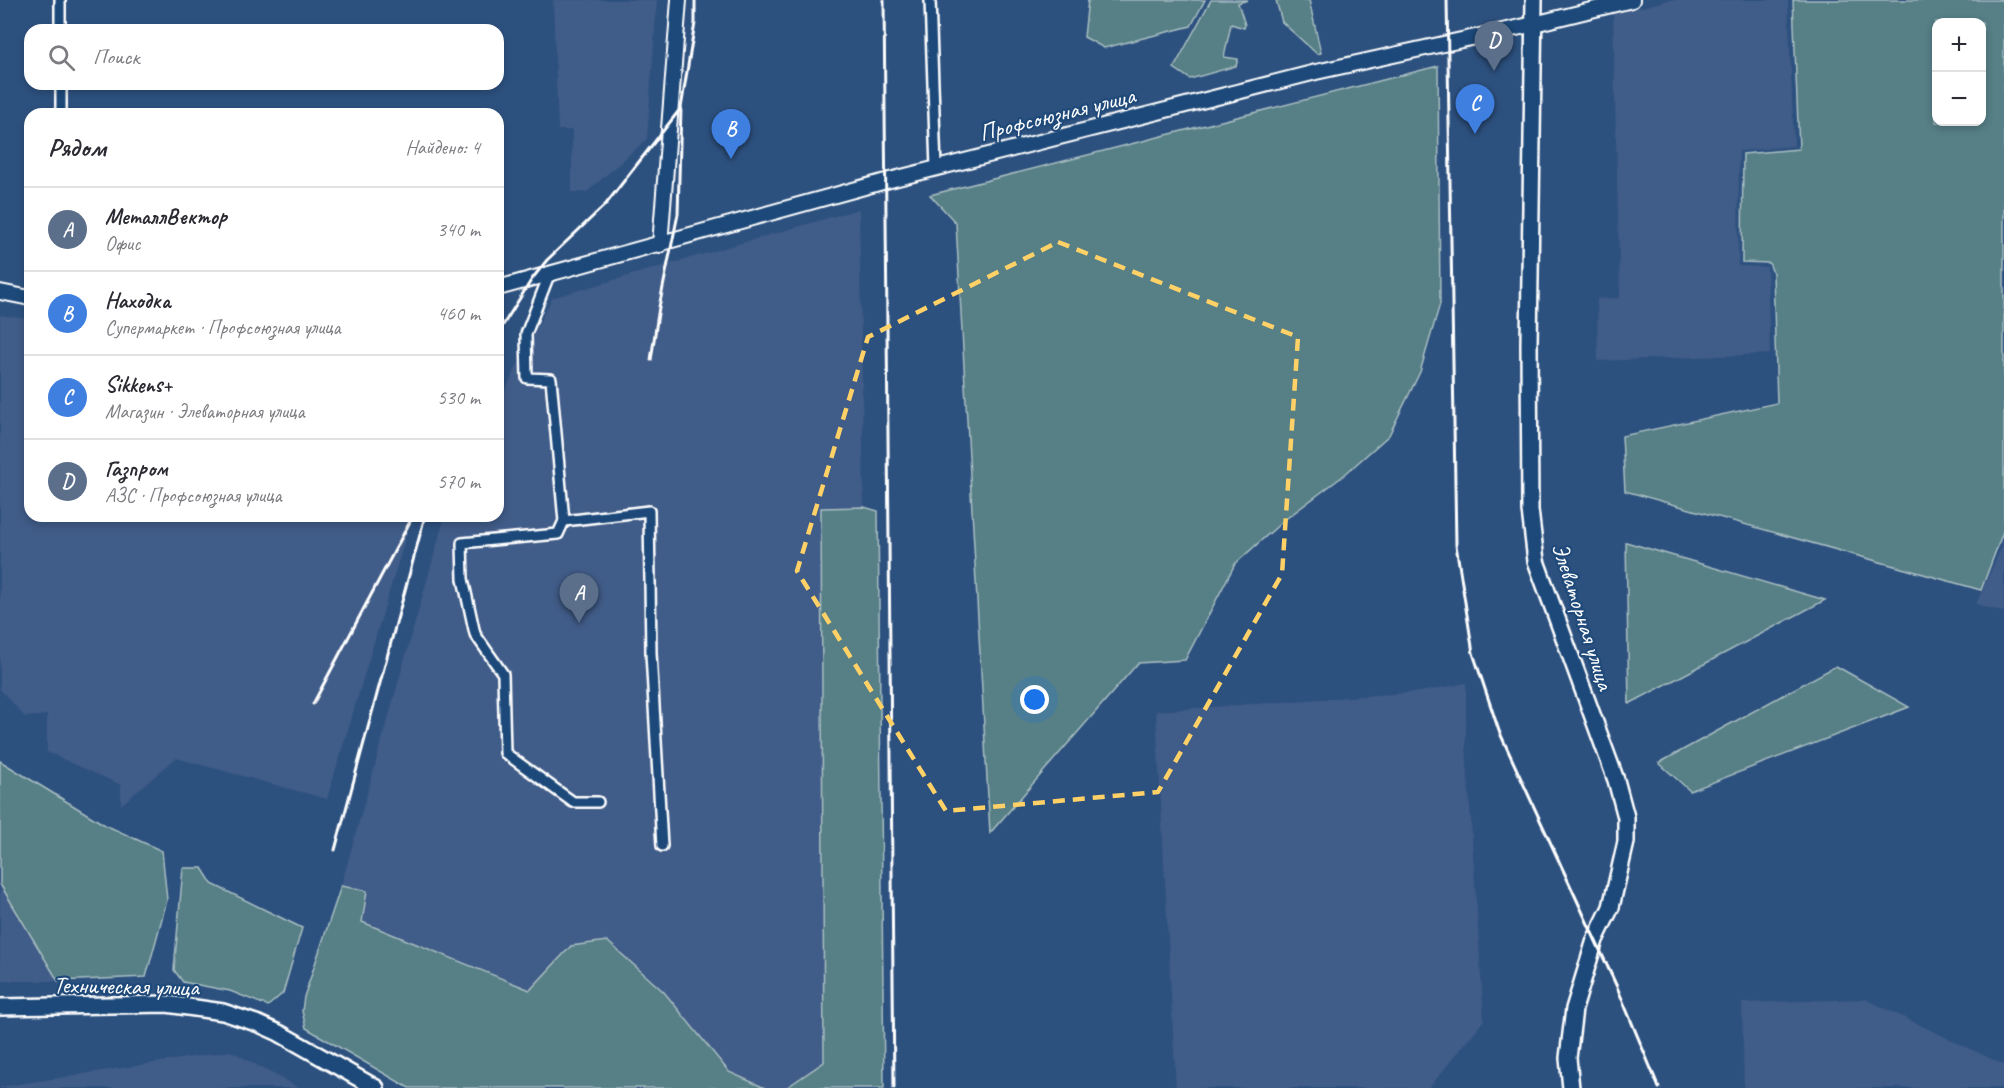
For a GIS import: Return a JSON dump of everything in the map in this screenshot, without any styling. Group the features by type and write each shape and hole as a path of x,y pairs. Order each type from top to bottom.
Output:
{"main road":[{"path":"660,245 679,0"},
{"name":"Элеваторная улица","path":"1534,0 1529,344 1530,510 1536,561 1616,780 1626,817 1626,842 1611,907 1595,940 1574,1009 1568,1058 1571,1088"},
{"name":"Профсоюзная улица","path":"504,286 936,168 1316,72 1632,0"},
{"path":"0,292 24,297"},
{"name":"Техническая улица","path":"0,1007 167,1004 223,1012 279,1033 376,1088"}],"street":[{"path":"60,0 60,24"},
{"path":"930,0 936,168"},
{"path":"61,90 61,108"},
{"path":"549,275 526,334 527,378 551,379 564,521 558,534 462,543 464,579 475,634 503,674 505,753 573,802 598,802"},
{"path":"564,521 649,511 651,653 662,846"}],"highlighted area":[{"path":"1058,242 1298,337 1282,574 1158,792 946,811 797,571 868,337"}],"shaded area":[{"path":"553,0 657,0 647,139 587,192 572,192 572,130 558,130"},
{"path":"1670,0 1788,0 1794,146 1739,151 1738,266 1767,267 1770,354 1598,361 1597,299 1620,298 1613,14"},
{"path":"859,209 864,507 821,509 824,1062 786,1088 765,1088 729,1072 664,992 571,946 530,990 362,922 367,891 341,886 443,522 504,522 504,392 552,298"},
{"path":"0,315 24,318 24,522 410,522 327,799 176,758 121,805 121,785 47,752 47,715 25,717 0,689"},
{"path":"2004,542 2004,612 1976,604"},
{"path":"1466,683 1466,747 1484,1020 1429,1088 1176,1088 1156,711 1420,692"},
{"path":"0,884 58,981 0,981"},
{"path":"1865,999 2004,1065 2004,1088 1744,1088 1742,1003"},
{"path":"231,1051 299,1088 0,1088 0,1087"}],"green space":[{"path":"1088,0 1205,0 1191,26 1104,48 1084,37"},
{"path":"1211,0 1248,0 1238,3 1245,25 1244,28 1231,24 1224,57 1238,59 1236,66 1190,79 1174,68"},
{"path":"1276,0 1309,0 1321,53 1317,54 1282,22"},
{"path":"1793,0 2004,0 2004,529 1981,590 1625,491 1622,436 1777,403 1773,273 1769,263 1742,262 1743,154 1799,149"},
{"path":"1438,66 1440,304 1420,372 1389,435 1343,476 1283,521 1235,564 1185,660 1138,663 990,833 956,223 930,195"},
{"path":"864,507 878,511 884,1088 786,1088 824,1062 821,508"},
{"path":"1626,542 1825,600 1629,704"},
{"path":"1836,666 1909,707 1690,791 1659,763"},
{"path":"0,761 105,825 162,851 167,900 146,977 58,981 0,884"},
{"path":"183,868 202,868 212,884 302,928 283,993 268,1006 230,991 183,982 174,970"},
{"path":"341,886 367,891 362,922 530,990 571,946 607,941 664,992 729,1072 765,1088 409,1088 306,1028 302,1011 304,997"}],"railway":[{"path":"504,323 547,260 606,204 681,108 695,23 695,0"},
{"path":"884,0 894,1088"},
{"path":"1447,0 1456,545 1473,653 1499,731 1617,987 1659,1088"},
{"path":"651,360 678,214 681,108"},
{"path":"313,704 410,522"},
{"path":"335,850 423,522"}],"place":[{"name":"Газпром","path":"1494,71"},
{"name":"Sikkens+","path":"1475,134"},
{"name":"Находка","path":"731,159"},
{"name":"МеталлВектор","path":"579,623"}]}
